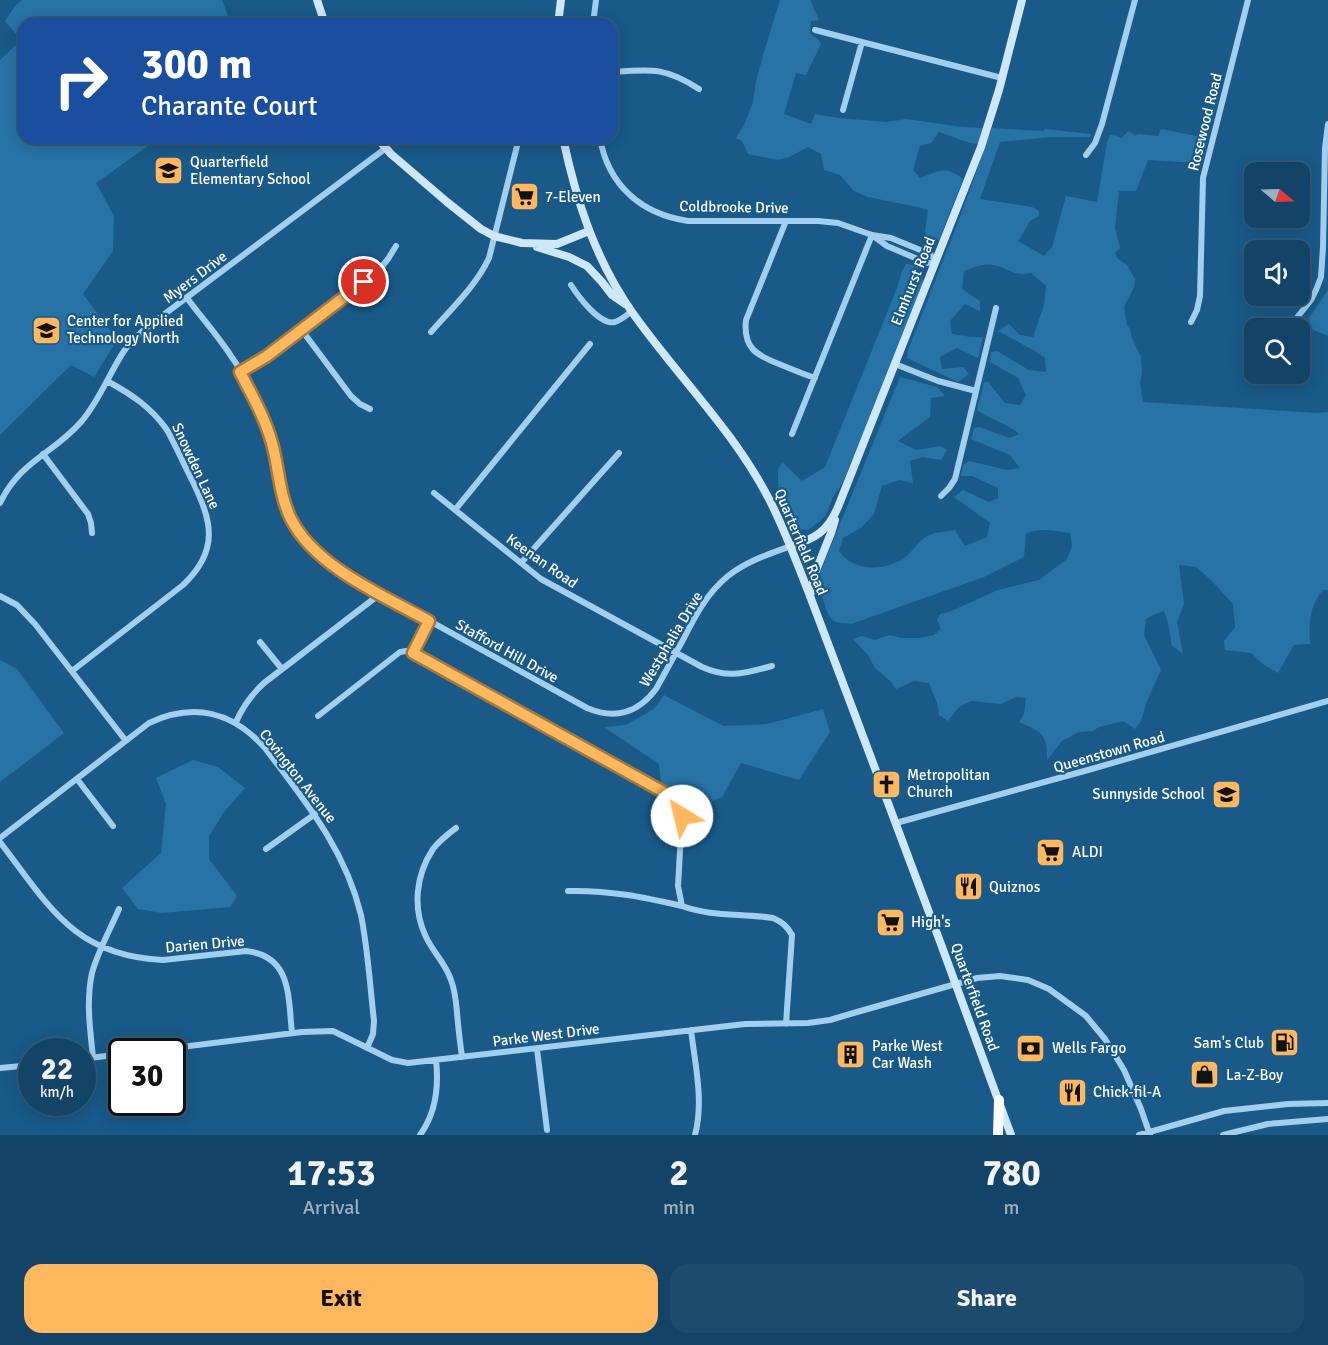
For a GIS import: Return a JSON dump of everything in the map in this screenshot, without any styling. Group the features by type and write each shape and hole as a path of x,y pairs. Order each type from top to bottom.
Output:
{"highway":[{"path":"998,1135 999,1100"}],"main road":[{"path":"317,0 323,18"},
{"path":"559,18 561,0"},
{"name":"Elmhurst Road","path":"791,546 819,534 834,518 981,147 1022,0"},
{"path":"382,144 481,229 494,236 569,257 586,266 612,295 630,309"},
{"name":"Quarterfield Road","path":"564,144 570,173 589,231 608,273 630,309 736,444 766,493 791,546 1011,1135"},
{"path":"522,243 557,244 589,231"},
{"path":"810,597 815,573 831,533 838,507"}],"street":[{"path":"594,18 596,0"},
{"path":"1086,154 1095,142 1102,124 1135,0"},
{"name":"Rosewood Road","path":"1191,322 1200,296 1203,178 1248,0"},
{"path":"815,30 1002,78"},
{"path":"843,110 862,42"},
{"path":"618,72 649,69 666,72 682,78 699,89"},
{"path":"1297,318 1311,300 1321,277 1325,148 1328,124"},
{"path":"431,332 484,269 493,247 517,144"},
{"name":"Coldbrooke Drive","path":"602,144 605,158 617,181 647,208 667,217 688,220 838,223 872,236 891,238 930,254 936,261"},
{"name":"Myers Drive","path":"0,503 16,477 29,464 81,422 97,400 125,350 135,338 386,148"},
{"path":"786,221 746,320 746,337 749,345 764,358 814,378"},
{"path":"792,434 872,236"},
{"path":"240,372 267,356 379,270 396,246"},
{"path":"571,285 596,315 609,322 614,322 630,309"},
{"name":"Stafford Hill Drive","path":"187,298 232,357 240,372 269,432 282,496 291,519 308,544 324,559 341,572 587,708 610,714 633,710"},
{"path":"940,496 955,479 996,308"},
{"path":"300,329 351,396 370,409"},
{"path":"455,510 590,344"},
{"path":"895,364 938,381 976,391"},
{"name":"Snowden Lane","path":"72,671 193,576 209,542 207,515 202,501 167,430 144,403 107,381"},
{"path":"521,564 619,453"},
{"path":"43,454 88,514 92,533"},
{"name":"Keenan Road","path":"434,493 521,564 556,588 702,667 723,674 745,673 772,666"},
{"name":"Westphalia Drive","path":"633,710 649,698 656,689 705,600 722,581 752,561 791,546"},
{"path":"236,722 254,692 380,594"},
{"path":"0,596 26,614 126,741"},
{"path":"413,653 429,621"},
{"path":"260,642 282,669"},
{"path":"318,716 400,652 413,653 669,795 676,802 682,816 678,886 682,906"},
{"name":"Queenstown Road","path":"896,823 1076,774 1328,700"},
{"name":"Covington Avenue","path":"0,840 150,723 173,714 198,712 236,722 265,748 315,814 333,843 349,879 365,940 374,1021 373,1034 367,1048"},
{"path":"77,779 113,826"},
{"path":"266,849 315,814"},
{"path":"456,828 434,848 425,864 417,896 418,914 426,936 451,980 462,1057"},
{"name":"Darien Drive","path":"0,840 58,916 81,936 102,947 125,955 156,960 246,951 267,956 279,967 284,976 292,1033"},
{"path":"568,891 612,892 682,906 695,911 773,918 782,922 792,935 786,1024"},
{"path":"91,1038 88,1004 93,972 119,909"},
{"name":"Parke West Drive","path":"186,1046 292,1033 333,1031 392,1060 408,1063 745,1024 808,1023 830,1020 977,978 1000,976 1028,980 1049,988 1086,1016 1105,1039 1124,1070 1150,1133"},
{"path":"691,1030 699,1101 695,1135"},
{"path":"537,1049 547,1130"},
{"path":"420,1135 433,1110 437,1092 436,1060"},
{"path":"0,1068 18,1066"},
{"path":"1139,1135 1224,1111 1288,1104 1328,1103"},
{"path":"1223,1135 1268,1124 1328,1119"}],"shaded area":[{"path":"22,0 222,0 229,18 18,18 18,36 5,21"},
{"path":"780,0 811,0 819,20 811,21 810,34 821,44 806,75 796,73 784,114 811,124 815,114 887,122 906,119 984,128 978,144 939,132 931,143 920,146 913,170 920,178 946,171 963,179 939,240 929,239 925,232 928,210 868,197 854,191 840,175 824,170 821,154 808,147 778,160 748,154 742,141 736,138 753,102 756,81"},
{"path":"18,43 18,144 151,144 96,183 114,216 113,251 83,294 117,340 94,377 71,365 0,435 0,60"},
{"path":"992,128 1044,131 1045,129 1091,134 1090,137 1050,137 1000,142 980,199 1032,207 1039,211 1039,216 1030,221 1018,241 1044,256 1052,247 1066,196 1097,202 1110,135 1122,138 1128,131 1136,136 1137,134 1158,136 1161,129 1207,138 1198,163 1148,160 1136,191 1119,191 1115,228 1120,248 1115,253 1118,259 1127,265 1135,279 1134,287 1124,307 1127,325 1141,357 1140,383 1143,402 1328,412 1328,590 1323,590 1312,609 1310,644 1294,645 1278,673 1251,653 1225,650 1224,641 1235,627 1233,604 1196,567 1179,565 1184,604 1177,622 1183,654 1172,646 1164,611 1146,619 1144,635 1161,670 1141,721 1135,729 1123,721 1099,727 1093,731 1079,732 1062,741 1047,760 1046,744 1042,735 1019,722 1024,714 1026,698 1016,697 1001,704 971,701 959,707 948,721 939,715 929,683 914,681 896,689 875,668 868,655 853,639 862,636 875,640 889,635 901,638 920,638 934,635 941,629 937,620 940,614 998,590 1039,580 1067,559 1072,546 1070,533 1047,530 1026,534 1024,557 984,577 851,624 840,623 832,619 826,608 820,579 820,573 900,377 937,387 945,396 931,398 930,417 898,441 916,450 941,446 947,450 941,460 922,457 910,461 913,483 899,480 882,486 874,514 861,528 843,538 839,551 845,558 860,566 887,566 903,559 923,538 933,534 955,530 965,546 987,537 990,523 954,497 963,490 989,502 998,498 998,488 972,476 961,476 963,465 969,461 1007,470 1020,468 1010,455 971,439 974,428 980,427 1009,438 1019,434 977,410 984,382 988,382 1005,403 1020,405 1026,395 1018,378 990,362 991,352 997,351 1029,370 1046,372 1045,358 998,331 1009,324 1020,335 1033,337 1044,305 1046,286 1031,273 1015,273 993,265 982,265 964,271 962,289 980,301 980,311 965,304 950,321 952,334 983,337 978,358 957,348 940,357 942,369 963,367 969,374 958,382 907,358 908,350"},
{"path":"906,264 918,269 923,282 874,407 842,484 833,497 826,515 808,530 801,529 797,527 783,501 778,485 778,470 782,462 802,481 825,467"},
{"path":"1328,290 1328,336 1310,328 1309,318"},
{"path":"0,660 17,669 64,733 0,782"},
{"path":"664,695 723,726 767,724 823,709 830,732 799,780 741,763 722,797 696,808 661,782 659,764 604,727 626,725 654,709"},
{"path":"193,760 218,767 245,788 224,812 209,836 209,859 237,896 230,907 162,913 138,909 122,888 161,853 166,804 156,778"}],"place":[{"name":"Quarterfield Elementary School","path":"169,171"},
{"name":"7-Eleven","path":"524,197"},
{"name":"Center for Applied Technology North","path":"46,330"},
{"name":"Metropolitan Church","path":"886,784"},
{"name":"Sunnyside School","path":"1226,794"},
{"name":"ALDI","path":"1051,852"},
{"name":"Quiznos","path":"968,887"},
{"name":"High's","path":"890,922"},
{"name":"Sam's Club","path":"1285,1043"},
{"name":"Wells Fargo","path":"1031,1048"},
{"name":"Parke West Car Wash","path":"851,1055"},
{"name":"La-Z-Boy","path":"1205,1075"},
{"name":"Chick-fil-A","path":"1072,1092"}],"route":[{"path":"364,282 267,356 240,372 269,432 282,496 297,530 308,544 341,572 429,621 413,653 669,795 680,808 682,816"}]}
